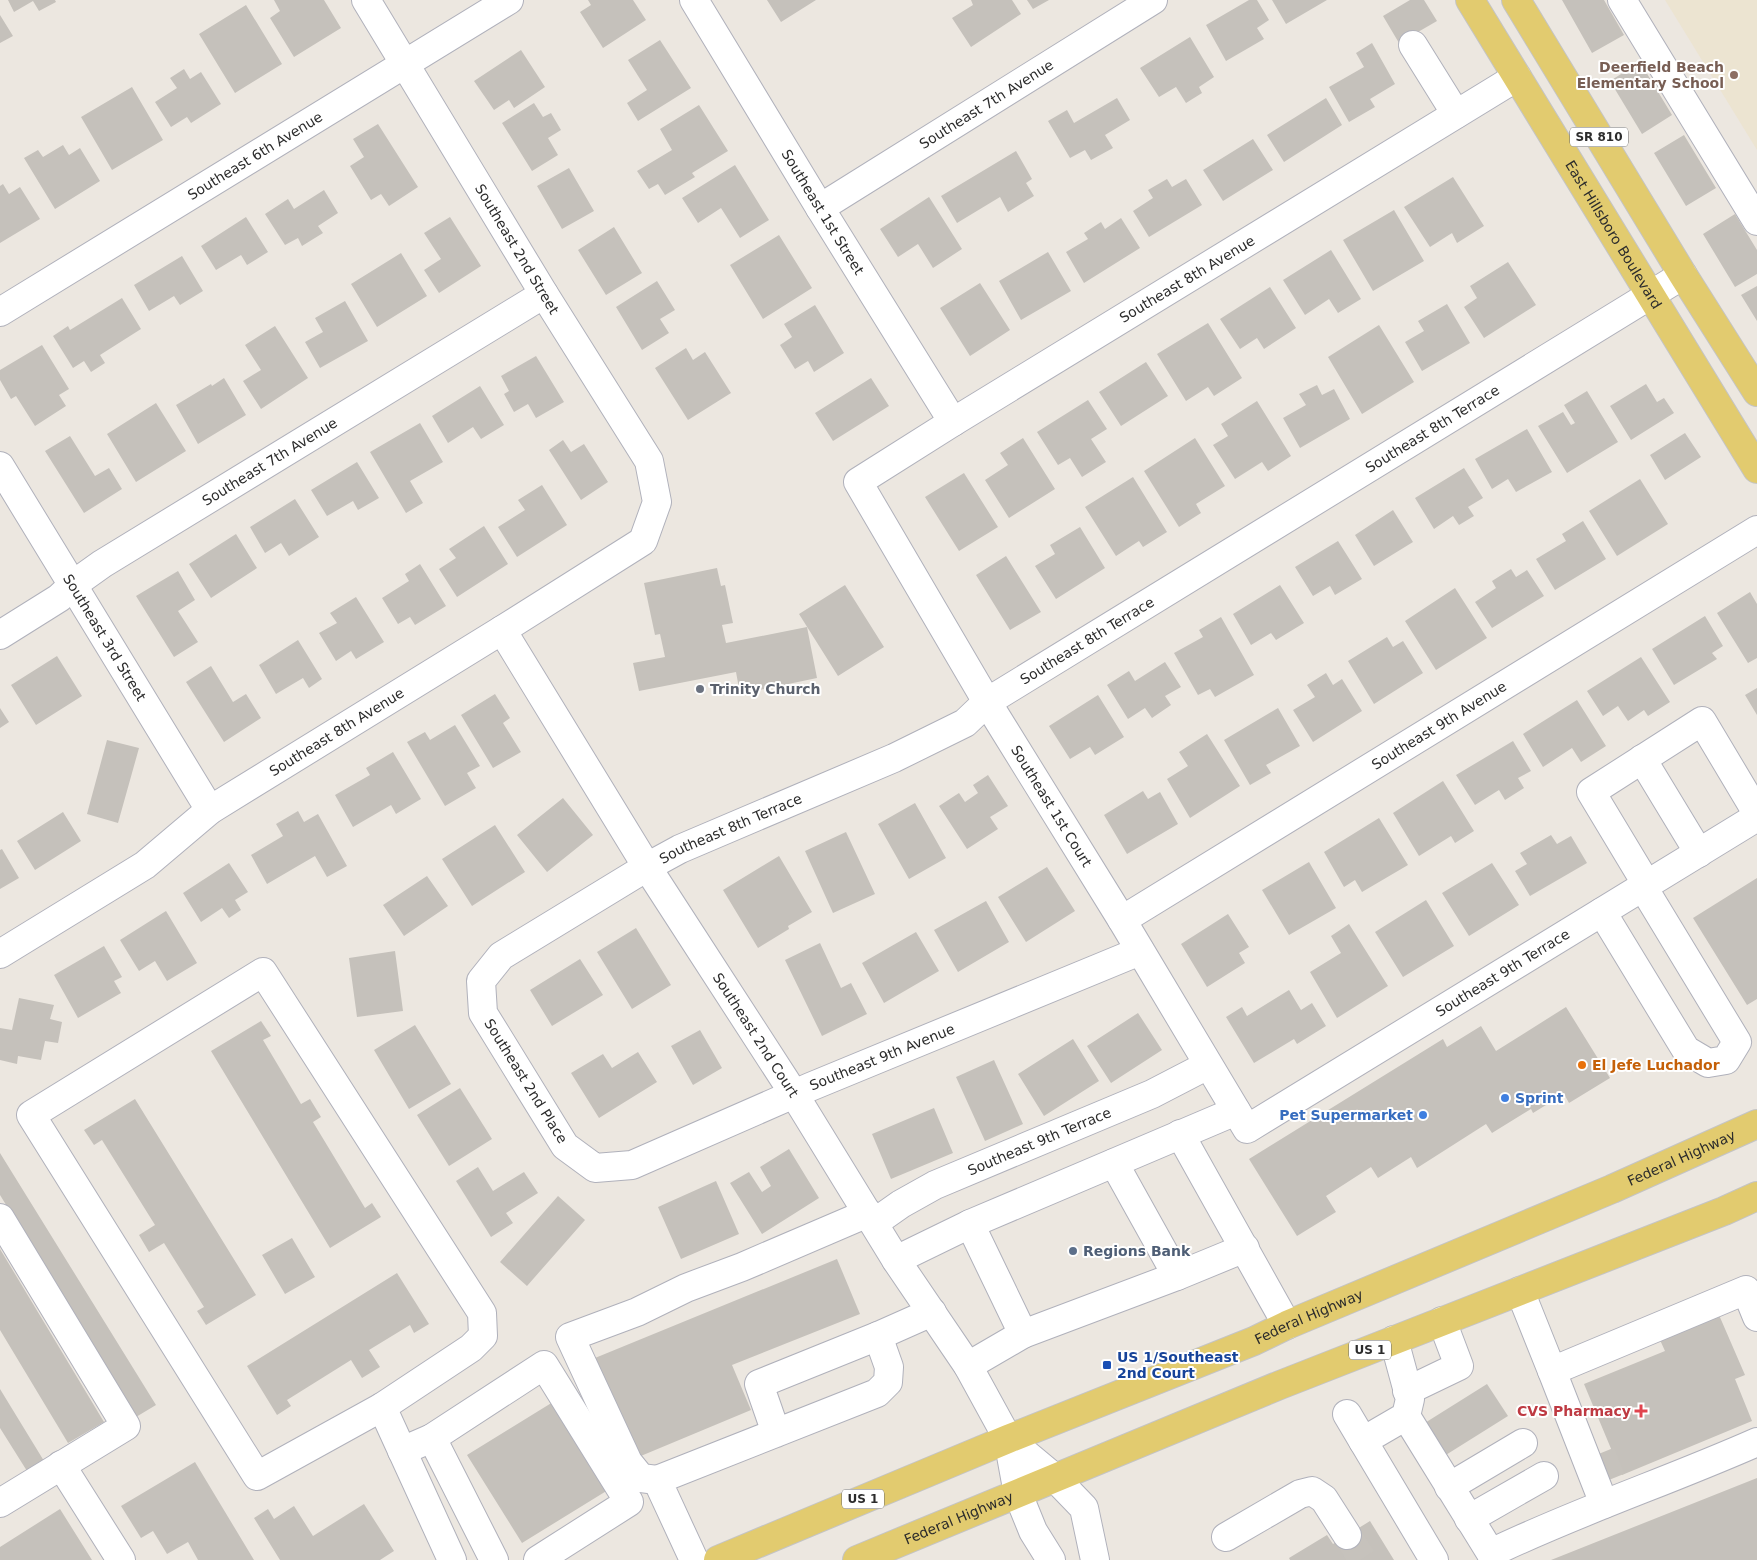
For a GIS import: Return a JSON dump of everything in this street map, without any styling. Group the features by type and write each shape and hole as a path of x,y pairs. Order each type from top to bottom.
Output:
{"main road":[{"name":"East Hillsboro Boulevard","path":"1470,0 1757,469"},
{"name":"SR 810","path":"1516,0 1683,275 1748,361 1757,392"},
{"name":"Federal Highway","path":"718,1560 1008,1439 1254,1341 1287,1325 1612,1189 1757,1124"},
{"name":"Federal Highway","path":"857,1560 1280,1385 1724,1211 1757,1196"}],"street":[{"name":"Southeast 2nd Street","path":"366,0 544,294 649,460 657,502"},
{"name":"Southeast 6th Avenue","path":"0,312 406,65 509,0"},
{"name":"Southeast 1st Street","path":"694,0 820,208 954,422"},
{"name":"Southeast 7th Avenue","path":"820,208 1153,0"},
{"path":"1622,0 1757,221"},
{"path":"1413,45 1456,114"},
{"name":"Southeast 8th Avenue","path":"858,482 1517,77"},
{"name":"Southeast 8th Terrace","path":"481,980 501,956 680,849 894,758 965,723 988,702 1683,275"},
{"name":"Southeast 7th Avenue","path":"0,634 59,598 74,584 102,564 544,294"},
{"name":"Southeast 3rd Street","path":"0,466 74,584 210,810"},
{"name":"Southeast 1st Court","path":"858,482 988,702 1242,1120"},
{"name":"Southeast 8th Avenue","path":"0,954 145,865 210,810 643,541 657,502"},
{"name":"Southeast 9th Avenue","path":"1122,920 1757,530"},
{"name":"Southeast 2nd Court","path":"502,630 647,868 794,1094 896,1260 968,1366 1008,1439"},
{"path":"1602,912 1686,1050 1708,1063 1726,1060 1737,1042 1591,792 1702,721 1757,813"},
{"path":"1642,759 1699,852"},
{"name":"Southeast 9th Terrace","path":"896,1260 970,1224 1180,1134 1242,1120 1602,912 1757,817"},
{"name":"Southeast 9th Avenue","path":"595,1168 632,1165 794,1094 1140,951"},
{"path":"264,972 482,1313 484,1336 470,1348 382,1407 257,1476 31,1115 264,972"},
{"name":"Southeast 2nd Place","path":"481,980 483,1013 498,1038 565,1146 595,1168"},
{"name":"Southeast 9th Terrace","path":"657,1480 641,1478 628,1462 570,1337 637,1312 686,1288 871,1218 901,1204 934,1185 1152,1094 1208,1064"},
{"path":"1180,1134 1287,1325"},
{"path":"1114,1163 1177,1276"},
{"path":"0,1218 126,1426 0,1502"},
{"path":"970,1224 1023,1334"},
{"path":"968,1366 1023,1334 1177,1276 1245,1248"},
{"path":"1552,1371 1746,1290 1757,1317"},
{"path":"1520,1291 1570,1420 1612,1495"},
{"path":"776,1433 759,1384 932,1312"},
{"path":"1363,1441 1407,1404 1459,1366 1442,1321"},
{"path":"694,1560 657,1480 877,1393 888,1382 889,1367 878,1336"},
{"path":"1394,1340 1407,1404 1449,1487 1493,1557 1527,1536 1612,1495 1714,1462 1757,1442"},
{"path":"402,1450 432,1438 544,1365 629,1502 538,1560"},
{"path":"382,1407 452,1560"},
{"path":"1347,1414 1434,1560"},
{"path":"1570,1420 1581,1419 1586,1421 1601,1452"},
{"path":"432,1438 494,1560"},
{"path":"1008,1439 1056,1479 1084,1508 1095,1560"},
{"path":"1008,1439 1018,1494 1033,1531 1051,1560"},
{"path":"1449,1487 1523,1443"},
{"path":"62,1465 120,1560"},
{"path":"1469,1519 1544,1476"},
{"path":"1226,1537 1300,1494 1312,1491 1324,1499 1347,1535"}],"shaded area":[{"name":"Deerfield Beach Elementary School","path":"1665,0 1757,0 1757,150"}],"building":[{"path":"8,0 55,0 56,2 39,11 33,1 14,12"},
{"path":"274,0 324,0 341,28 294,57 270,18 280,11"},
{"path":"588,0 633,0 646,20 603,48 580,12 591,5"},
{"path":"767,0 816,0 781,22"},
{"path":"971,0 1012,0 1021,14 971,47 952,18 973,5"},
{"path":"1027,0 1049,0 1033,9"},
{"path":"1249,0 1257,0 1269,20 1257,28 1264,39 1226,61 1206,25"},
{"path":"1272,0 1327,0 1286,24"},
{"path":"1410,0 1424,0 1437,21 1399,43 1383,16"},
{"path":"1562,0 1604,0 1624,35 1592,53"},
{"path":"246,5 282,64 235,93 199,34"},
{"path":"0,15 13,36 0,43"},
{"path":"1190,37 1214,77 1199,87 1202,93 1186,103 1176,87 1159,97 1140,68"},
{"path":"660,40 691,88 638,121 627,103 647,90 628,60"},
{"path":"1372,43 1395,84 1370,99 1375,107 1349,122 1329,87 1364,67 1356,53"},
{"path":"521,50 545,87 514,108 509,100 494,110 474,81"},
{"path":"1640,62 1672,115 1642,134 1610,81"},
{"path":"184,69 190,79 201,72 221,104 191,123 187,117 171,127 155,102 177,88 170,78"},
{"path":"132,87 163,140 112,170 81,117"},
{"path":"1117,98 1130,120 1105,135 1113,148 1091,160 1085,150 1070,158 1048,121 1067,110 1074,123"},
{"path":"1326,98 1342,125 1284,162 1267,135"},
{"path":"534,103 543,117 551,113 561,130 548,138 558,155 532,171 502,123"},
{"path":"699,105 728,151 692,173 695,177 665,195 658,184 649,189 637,171 672,150 660,129"},
{"path":"378,124 418,187 389,206 381,194 371,200 350,166 364,157 353,139"},
{"path":"1684,135 1716,188 1686,206 1654,153"},
{"path":"1253,139 1273,170 1223,201 1203,170"},
{"path":"63,145 69,155 80,148 100,181 55,209 24,158 38,150 43,157"},
{"path":"1016,151 1032,179 1026,183 1034,196 1008,212 1000,197 957,223 941,196"},
{"path":"735,165 769,220 740,238 721,208 698,223 682,198"},
{"path":"569,168 594,211 562,229 537,186"},
{"path":"1453,177 1484,226 1457,243 1452,233 1430,247 1404,207"},
{"path":"1167,179 1172,187 1186,179 1202,205 1149,237 1133,211 1153,198 1148,190"},
{"path":"3,184 9,194 20,187 40,219 0,243 0,186"},
{"path":"324,190 338,213 318,226 323,233 302,246 298,238 285,245 265,214 288,199 294,209"},
{"path":"929,197 962,249 933,268 918,244 898,257 880,229"},
{"path":"1394,210 1424,261 1373,291 1343,240"},
{"path":"1735,214 1757,250 1757,274 1735,287 1703,234"},
{"path":"246,217 268,252 247,265 241,255 216,270 201,246"},
{"path":"450,217 481,266 439,293 424,270 441,259 424,233"},
{"path":"1121,218 1140,248 1084,283 1066,252 1088,239 1084,233 1101,222 1105,229"},
{"path":"614,227 642,273 606,295 578,250"},
{"path":"779,235 812,288 763,319 730,265"},
{"path":"1331,250 1361,299 1338,313 1329,299 1305,315 1283,280"},
{"path":"1048,252 1071,291 1021,320 999,281"},
{"path":"401,253 427,296 377,327 351,284"},
{"path":"182,256 203,291 180,305 174,296 149,311 134,285"},
{"path":"1508,262 1536,305 1484,338 1464,307 1477,298 1470,286"},
{"path":"657,281 675,310 660,319 669,333 642,350 616,307"},
{"path":"980,283 1010,330 970,356 940,308"},
{"path":"1757,286 1757,321 1741,295"},
{"path":"1270,287 1296,328 1264,349 1257,338 1240,349 1220,319"},
{"path":"122,298 141,329 100,355 105,363 91,372 84,361 73,368 53,336 68,326 70,330"},
{"path":"345,301 368,341 320,368 305,342 323,332 315,318"},
{"path":"1447,304 1470,343 1422,371 1405,342 1424,331 1418,321"},
{"path":"815,305 844,353 814,372 808,361 795,369 780,345 792,337 784,324"},
{"path":"1208,323 1242,378 1214,396 1208,387 1186,401 1157,354"},
{"path":"1379,325 1414,382 1362,414 1328,357"},
{"path":"275,326 308,378 261,409 243,381 261,370 245,345"},
{"path":"42,345 69,389 59,395 66,406 35,426 16,396 11,399 0,380 0,370"},
{"path":"686,348 693,360 705,352 731,393 688,420 655,368"},
{"path":"536,356 564,402 536,418 528,404 514,412 504,394 509,391 501,376"},
{"path":"1146,362 1168,396 1121,426 1099,392"},
{"path":"224,378 246,415 198,444 176,405"},
{"path":"871,378 889,406 833,441 815,413"},
{"path":"1646,384 1657,402 1664,398 1674,413 1631,440 1610,406"},
{"path":"1317,385 1322,395 1334,389 1350,419 1300,448 1283,418 1306,405 1299,394"},
{"path":"480,386 504,425 481,439 473,427 448,443 432,416"},
{"path":"1587,391 1618,442 1567,473 1538,426 1563,412 1571,425 1575,423 1564,405"},
{"path":"1088,400 1107,429 1091,439 1106,462 1082,477 1070,458 1058,465 1037,432"},
{"path":"1257,401 1291,456 1268,471 1262,462 1235,479 1213,445 1228,436 1221,424"},
{"path":"156,403 186,451 136,482 107,434"},
{"path":"420,423 443,462 410,481 423,503 406,513 370,452"},
{"path":"1527,429 1552,472 1516,492 1508,479 1492,489 1475,459"},
{"path":"1685,433 1701,457 1665,480 1650,455"},
{"path":"70,436 95,476 109,468 122,489 84,513 45,451"},
{"path":"1023,438 1055,489 1009,518 985,480 1008,465 1000,453"},
{"path":"1195,438 1225,486 1196,504 1201,513 1179,527 1144,471"},
{"path":"563,440 571,452 584,444 608,482 581,500 549,450"},
{"path":"357,462 379,498 358,510 353,501 327,516 311,490"},
{"path":"1464,468 1483,498 1468,507 1474,516 1459,525 1453,516 1434,529 1415,498"},
{"path":"964,473 998,527 959,551 925,497"},
{"path":"1133,477 1167,532 1143,547 1139,541 1116,556 1085,507"},
{"path":"1640,479 1668,524 1617,556 1589,511"},
{"path":"542,485 567,525 517,557 498,527 525,510 518,500"},
{"path":"295,499 319,537 289,556 281,543 265,553 250,527"},
{"path":"1393,510 1413,542 1374,566 1355,535"},
{"path":"1583,521 1606,559 1555,590 1536,559 1566,541 1562,534"},
{"path":"484,526 508,564 457,597 439,569 456,558 449,549"},
{"path":"1080,527 1105,568 1056,599 1035,566 1055,554 1050,545"},
{"path":"236,534 257,568 211,598 189,564"},
{"path":"1338,541 1362,579 1335,595 1330,586 1313,596 1295,567"},
{"path":"1006,556 1041,612 1010,630 976,575"},
{"path":"420,564 446,606 415,625 410,617 398,624 382,598 409,581 405,574"},
{"path":"717,568 721,586 725,585 733,623 722,625 726,643 807,627 817,678 740,694 736,672 639,691 633,663 665,657 660,634 655,635 644,583"},
{"path":"1511,569 1516,577 1527,570 1544,596 1492,628 1475,602 1496,588 1492,581"},
{"path":"178,571 195,600 178,611 198,642 174,657 136,596"},
{"path":"845,585 884,647 838,676 799,614"},
{"path":"1280,585 1304,623 1276,640 1271,633 1251,645 1233,614"},
{"path":"1455,588 1487,638 1436,670 1405,621"},
{"path":"1750,592 1757,604 1757,658 1748,663 1717,613"},
{"path":"356,597 384,642 356,659 351,651 336,661 319,633 337,623 330,613"},
{"path":"1705,616 1723,646 1712,653 1717,659 1674,685 1652,649"},
{"path":"1221,617 1254,675 1215,697 1210,689 1198,695 1174,653 1203,637 1199,630"},
{"path":"1387,637 1393,647 1403,641 1423,673 1374,704 1348,661"},
{"path":"298,640 322,679 309,688 303,678 276,694 259,665"},
{"path":"57,656 82,696 36,725 11,685"},
{"path":"1641,657 1670,702 1648,716 1644,710 1628,721 1618,706 1603,716 1587,691"},
{"path":"1165,662 1181,687 1165,696 1171,705 1152,718 1145,708 1128,719 1107,685 1129,671 1135,681"},
{"path":"211,666 233,702 246,694 261,718 224,742 186,682"},
{"path":"1326,673 1333,685 1342,679 1362,711 1313,742 1293,710 1315,697 1307,685"},
{"path":"1757,688 1757,715 1745,695"},
{"path":"495,694 510,718 503,723 521,752 493,768 461,715"},
{"path":"1098,695 1124,737 1095,755 1090,747 1070,759 1049,726"},
{"path":"1577,700 1606,746 1581,762 1572,748 1543,767 1523,734"},
{"path":"0,708 9,722 0,728"},
{"path":"1278,708 1300,746 1266,765 1271,773 1250,785 1224,740"},
{"path":"455,725 480,766 467,773 476,788 445,806 407,742 425,732 430,740"},
{"path":"1207,734 1240,786 1190,818 1167,779 1188,766 1179,752"},
{"path":"107,740 139,748 118,823 87,814"},
{"path":"1513,741 1531,771 1518,778 1524,788 1505,800 1499,790 1475,805 1456,775"},
{"path":"393,752 421,799 396,814 391,805 353,827 335,795 370,775 366,768"},
{"path":"988,775 1008,806 990,817 998,829 967,849 939,806 959,793 965,802 978,793 973,785"},
{"path":"1443,781 1474,831 1455,843 1451,836 1419,856 1393,813"},
{"path":"1143,791 1148,799 1160,792 1178,824 1127,854 1104,815"},
{"path":"563,798 593,835 547,872 517,835"},
{"path":"915,803 946,858 909,879 878,824"},
{"path":"298,811 304,822 318,814 347,866 327,877 315,856 267,884 251,855 283,836 276,824"},
{"path":"63,812 81,841 35,870 17,841"},
{"path":"1379,818 1408,865 1362,892 1355,880 1344,887 1324,852"},
{"path":"495,825 525,872 472,906 442,859"},
{"path":"846,832 875,894 833,913 805,851"},
{"path":"1551,835 1557,844 1571,836 1587,863 1530,896 1515,871 1527,864 1520,853"},
{"path":"2,849 19,878 0,889 0,850"},
{"path":"779,856 812,912 788,926 789,929 758,948 723,890"},
{"path":"1309,862 1336,908 1289,935 1262,890"},
{"path":"229,863 248,892 235,900 241,910 229,918 222,908 201,922 183,893"},
{"path":"1492,863 1519,905 1469,936 1442,893"},
{"path":"1047,867 1075,911 1026,942 998,897"},
{"path":"427,876 448,906 404,936 383,905"},
{"path":"1757,878 1757,999 1747,1005 1693,918"},
{"path":"1426,900 1454,946 1403,977 1375,932"},
{"path":"986,901 1009,942 958,972 934,930"},
{"path":"166,911 197,963 167,981 155,961 139,971 120,940"},
{"path":"1228,914 1249,947 1239,953 1245,963 1207,987 1181,944"},
{"path":"1349,924 1388,986 1337,1018 1310,972 1341,953 1331,936"},
{"path":"636,928 671,985 632,1009 597,952"},
{"path":"916,932 939,971 884,1003 862,963"},
{"path":"820,943 841,988 851,983 867,1014 822,1036 785,960"},
{"path":"104,946 122,977 114,981 121,993 78,1018 54,975"},
{"path":"395,951 403,1011 357,1017 349,958"},
{"path":"580,959 603,995 552,1026 530,990"},
{"path":"1289,990 1301,1010 1312,1003 1326,1026 1297,1044 1294,1039 1254,1063 1226,1017 1242,1007 1247,1016"},
{"path":"19,998 54,1005 50,1019 62,1022 58,1043 45,1041 41,1060 18,1056 17,1064 0,1060 0,1028 12,1030"},
{"path":"1566,1007 1610,1078 1569,1103 1564,1094 1533,1113 1531,1109 1492,1133 1486,1124 1417,1168 1411,1157 1378,1178 1371,1167 1326,1196 1336,1212 1297,1236 1249,1159 1443,1039 1447,1047 1481,1026 1496,1051"},
{"path":"1138,1013 1162,1050 1111,1083 1087,1046"},
{"path":"261,1021 271,1036 263,1040 301,1104 310,1099 321,1117 313,1122 365,1208 372,1203 381,1217 330,1248 211,1051"},
{"path":"415,1025 451,1084 409,1109 374,1050"},
{"path":"700,1030 722,1068 693,1085 671,1046"},
{"path":"1073,1039 1099,1081 1044,1116 1018,1074"},
{"path":"638,1052 657,1082 599,1118 571,1073 603,1054 612,1068"},
{"path":"994,1060 1023,1124 985,1141 956,1077"},
{"path":"460,1088 492,1139 449,1166 417,1115"},
{"path":"135,1099 256,1295 206,1325 197,1311 204,1307 164,1243 149,1252 139,1235 155,1225 102,1140 94,1145 84,1130"},
{"path":"934,1108 953,1153 891,1179 872,1134"},
{"path":"789,1149 819,1198 762,1234 730,1183 749,1172 762,1192 771,1186 760,1167"},
{"path":"0,1153 156,1405 136,1417 0,1195"},
{"path":"478,1167 493,1191 524,1172 538,1193 506,1213 513,1223 491,1237 456,1181"},
{"path":"716,1181 739,1234 681,1259 658,1207"},
{"path":"558,1196 585,1220 527,1286 500,1262"},
{"path":"292,1238 315,1277 285,1294 262,1255"},
{"path":"0,1249 104,1422 68,1443 0,1330"},
{"path":"837,1259 860,1314 732,1365 751,1410 636,1458 595,1358"},
{"path":"397,1273 429,1324 414,1333 410,1325 369,1350 380,1367 362,1378 351,1360 287,1400 291,1406 277,1415 247,1366"},
{"name":"CVS Pharmacy","path":"1719,1315 1745,1375 1735,1379 1752,1421 1622,1475 1584,1384 1665,1351 1660,1340"},
{"path":"1487,1384 1508,1416 1441,1458 1420,1426"},
{"path":"0,1389 44,1461 27,1471 0,1428"},
{"path":"553,1402 608,1490 522,1543 467,1455"},
{"path":"195,1462 254,1560 198,1560 188,1542 167,1554 153,1531 141,1538 121,1506"},
{"path":"1757,1478 1757,1560 1551,1560"},
{"path":"364,1504 394,1551 380,1560 280,1560 254,1518 268,1509 274,1519 294,1506 313,1536"},
{"path":"60,1509 92,1560 0,1560 0,1547"},
{"path":"1370,1521 1394,1560 1290,1560 1289,1558 1327,1535 1333,1544"}],"tunnel":[{"path":"1601,1453 1613,1483"},
{"path":"1347,1535 1363,1560"}],"place":[{"name":"Deerfield Beach Elementary School","path":"1734,75"},
{"name":"Trinity Church","path":"700,689"},
{"name":"El Jefe Luchador","path":"1582,1065"},
{"name":"Sprint","path":"1505,1098"},
{"name":"Pet Supermarket","path":"1423,1115"},
{"name":"Regions Bank","path":"1073,1251"},
{"name":"US 1/Southeast 2nd Court","path":"1107,1365"},
{"name":"CVS Pharmacy","path":"1641,1411"}]}
